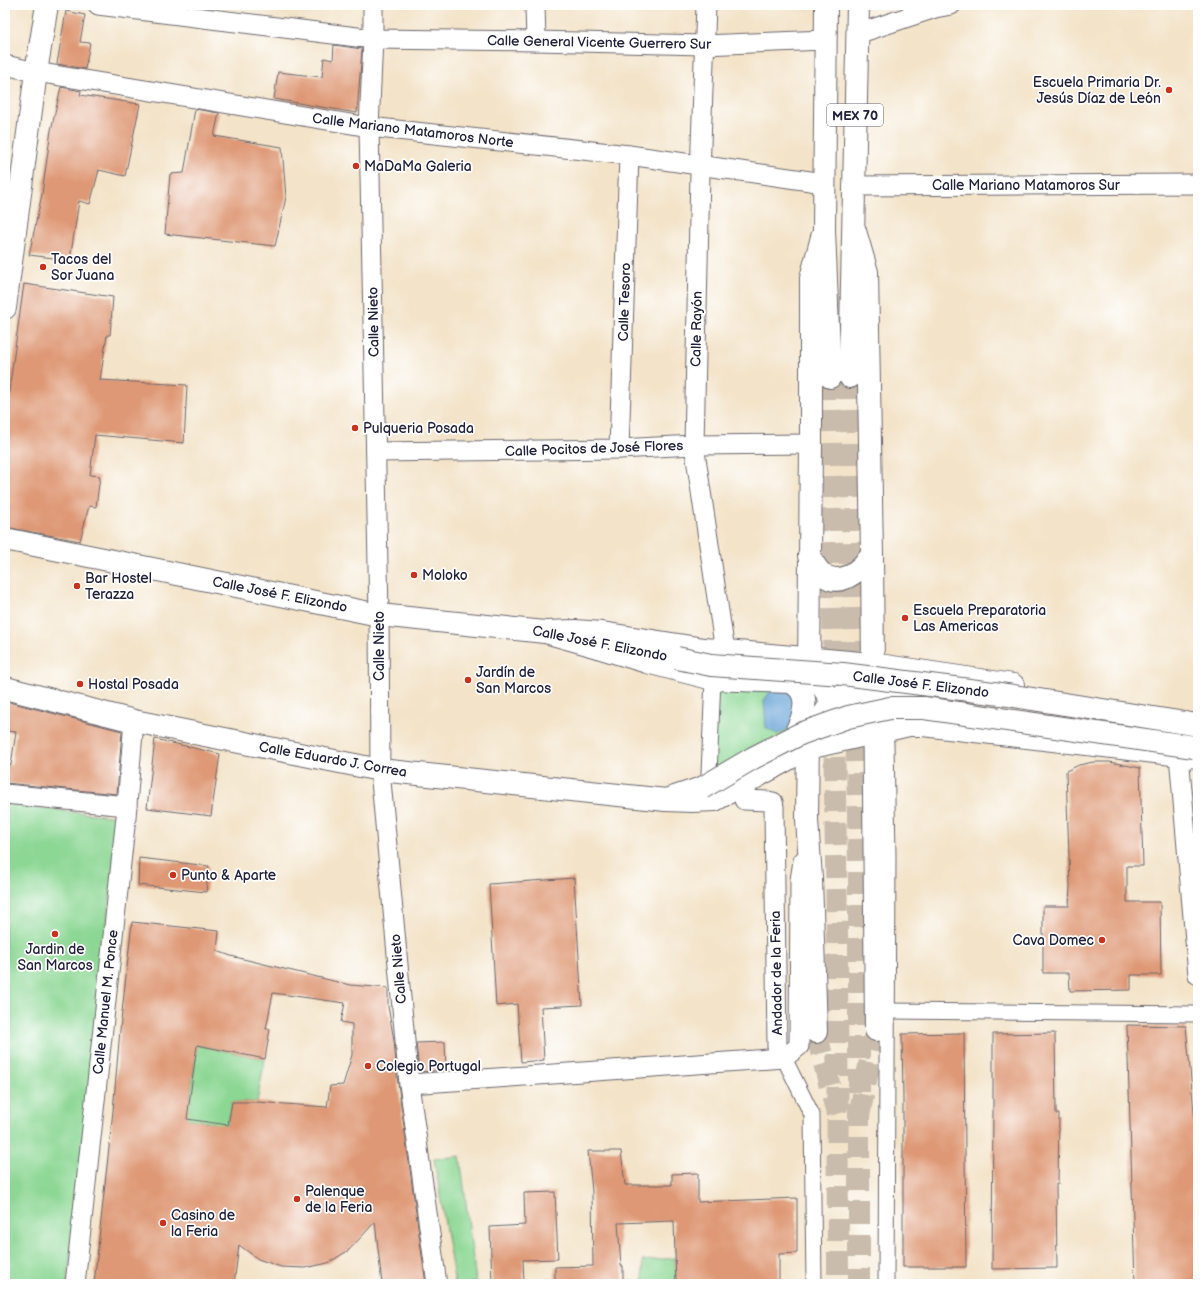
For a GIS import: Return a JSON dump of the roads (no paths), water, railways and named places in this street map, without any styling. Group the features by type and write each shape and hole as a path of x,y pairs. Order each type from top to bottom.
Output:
{"street":[{"path":"5,308 36,72 47,5"},
{"name":"Calle General Vicente Guerrero Sur","path":"98,5 373,39 704,45 825,40"},
{"name":"Calle Nieto","path":"373,5 369,127 379,614 380,770 409,1084 437,1284"},
{"path":"535,5 536,41"},
{"name":"Calle Rayón","path":"706,5 694,445 724,651"},
{"name":"MEX 70","path":"826,5 824,230 840,377 854,226 858,5"},
{"path":"857,34 935,8 951,5"},
{"name":"Calle Mariano Matamoros Norte","path":"5,65 36,72 369,127 629,155 824,183"},
{"name":"Calle Tesoro","path":"619,449 629,155"},
{"name":"Calle Mariano Matamoros Sur","path":"854,186 1198,184"},
{"name":"MEX 70","path":"854,226 867,272 872,555 872,664 873,691 878,732 874,762 876,1030"},
{"name":"MEX 70","path":"816,1032 811,878 807,820 811,444 811,278 824,230"},
{"name":"Calle Pocitos de José Flores","path":"376,452 619,449 694,445 811,444"},
{"name":"Calle José F. Elizondo","path":"5,539 379,614 545,632 591,645 677,658 711,665 843,674 1001,694 1198,725"},
{"path":"809,556 816,568 822,574 830,578 840,579 857,572 872,555"},
{"path":"545,632 575,631 602,633 704,649 872,664 1198,715"},
{"path":"591,645 647,662 713,679 790,682 798,686 803,693 804,702 799,726 786,751 772,768"},
{"path":"809,658 825,692 841,708 862,719 878,732 888,856 886,1284"},
{"path":"808,748 826,711 834,701 842,696 851,693 873,691 891,692 918,689 962,677"},
{"path":"705,781 713,679"},
{"name":"Calle Eduardo J. Correa","path":"5,688 134,721 380,770 666,800 715,800 808,748 909,725 923,725 1192,752"},
{"name":"Calle José F. Elizondo","path":"666,800 800,734 848,717 890,708 924,708 1192,752"},
{"name":"Calle Manuel M. Ponce","path":"75,1284 127,806 134,721"},
{"path":"1192,752 1198,975"},
{"path":"772,768 790,768 800,773 808,784"},
{"path":"5,794 127,806"},
{"name":"Andador de la Feria","path":"744,800 768,801 773,802 774,806 777,1047 812,1115 814,1284"},
{"path":"409,1084 784,1058 799,1046 800,880 807,820"},
{"path":"887,1012 1198,1014"}],"water":[{"path":"778,689 788,691 792,695 795,709 788,729 777,734 766,728 764,701 769,693"}],"tunnel":[{"path":"830,377 834,680"},
{"path":"850,377 859,869 859,1284"},
{"path":"834,724 837,927 838,1284"},
{"path":"859,1116 876,1030"},
{"path":"816,1032 837,1114"}],"place":[{"name":"Escuela Primaria Dr. Jesús Díaz de León","path":"1169,90"},
{"name":"MaDaMa Galeria","path":"356,166"},
{"name":"Tacos del Sor Juana","path":"43,267"},
{"name":"Pulqueria Posada","path":"355,428"},
{"name":"Moloko","path":"414,575"},
{"name":"Bar Hostel Terazza","path":"77,586"},
{"name":"Escuela Preparatoria Las Americas","path":"905,618"},
{"name":"Jardín de San Marcos","path":"468,680"},
{"name":"Hostal Posada","path":"80,684"},
{"name":"Punto & Aparte","path":"173,875"},
{"name":"Jardin de San Marcos","path":"55,934"},
{"name":"Cava Domec","path":"1102,940"},
{"name":"Colegio Portugal","path":"368,1066"},
{"name":"Palenque de la Feria","path":"297,1199"},
{"name":"Casino de la Feria","path":"163,1223"}]}
